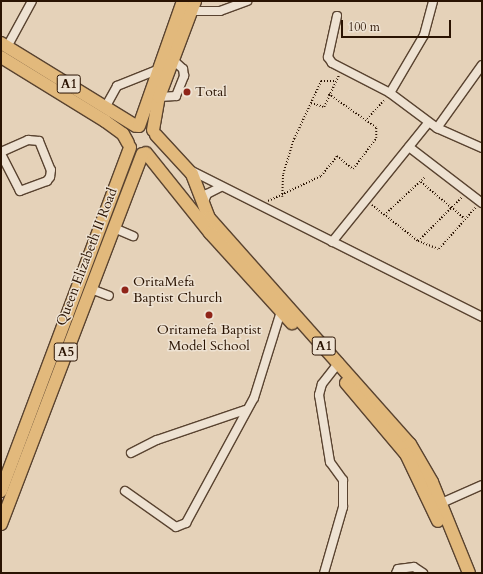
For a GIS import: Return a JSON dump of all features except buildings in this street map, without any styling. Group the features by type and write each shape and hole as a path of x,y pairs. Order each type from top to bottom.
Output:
{"highway":[{"path":"183,1 137,126 129,133 129,145 144,153 153,148 158,97 193,6"},
{"name":"A1","path":"3,49 106,106 137,126"},
{"name":"A1","path":"3,49 124,134 129,145"},
{"path":"137,126 154,133"},
{"name":"A1","path":"154,133 190,170 203,210 283,307"},
{"name":"A5","path":"126,180 129,145"},
{"name":"A1","path":"144,153 210,233 283,307 410,444 436,505 469,573"},
{"name":"A5","path":"126,180 144,153"},
{"name":"Queen Elizabeth II Road","path":"1,524 114,228 126,180"},
{"name":"Queen Elizabeth II Road","path":"1,491 126,180"},
{"name":"A1","path":"436,505 460,573"}],"street":[{"path":"3,49 32,1"},
{"path":"193,6 226,10 247,1"},
{"path":"390,93 424,35 434,1"},
{"path":"338,16 328,57 332,64 390,93 428,123 482,148"},
{"path":"437,128 482,65"},
{"path":"106,106 117,86 157,70"},
{"path":"332,242 368,201 428,123"},
{"path":"28,140 39,142 51,170 50,177 47,181 20,191 1,153 28,140"},
{"path":"410,146 482,203"},
{"path":"190,170 261,208 482,317"},
{"path":"203,210 206,194 220,187"},
{"path":"114,228 133,236"},
{"path":"91,289 109,296"},
{"path":"125,491 166,521 181,527 204,492 245,410 258,388 283,307"},
{"path":"324,573 344,507 343,480 330,462 319,405 322,384 336,365"},
{"path":"131,453 156,440 245,410"},
{"path":"436,505 482,485"},
{"path":"396,573 398,569 414,567 423,573"}],"path":[{"path":"311,103 324,107 334,81 339,75"},
{"path":"282,197 282,174 311,103 321,81 334,81"},
{"path":"261,208 321,176 337,156 353,170 378,133 367,120 328,94"},
{"path":"367,120 384,100"},
{"path":"384,215 425,177"},
{"path":"421,182 449,209 464,218"},
{"path":"418,241 468,192"},
{"path":"368,201 418,241 439,249 464,218 482,203"}],"place":[{"name":"Total","path":"187,92"},
{"name":"OritaMefa Baptist Church","path":"125,290"},
{"name":"Oritamefa Baptist Model School","path":"209,315"}]}
